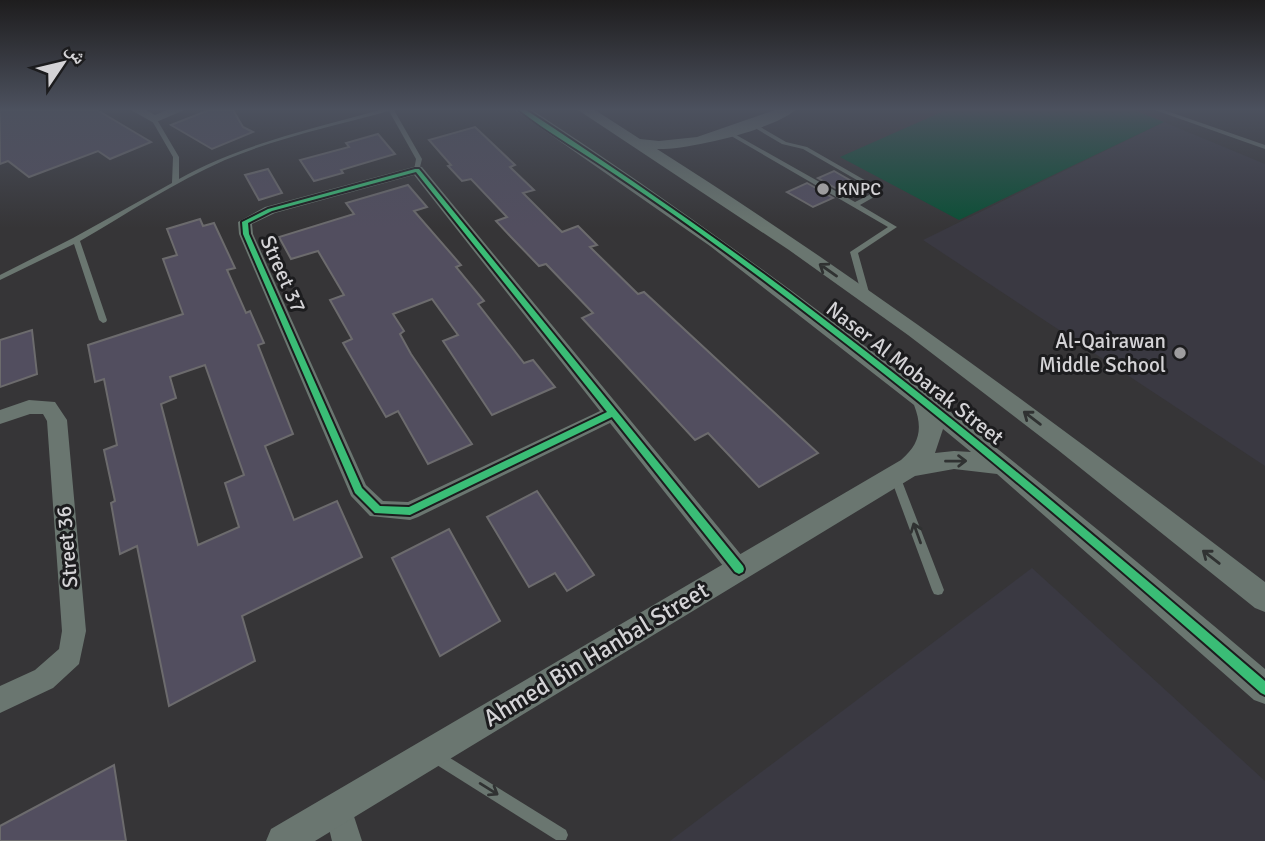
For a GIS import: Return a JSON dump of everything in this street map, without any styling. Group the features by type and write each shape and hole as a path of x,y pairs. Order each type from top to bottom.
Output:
{"street":[{"name":"Naser Al Mobarak Street","path":"581,149 675,212 782,290 922,398 1155,593 1265,690"},
{"name":"Naser Al Mobarak Street","path":"645,149 866,296 998,392 1265,599"},
{"path":"689,149 682,161 690,178"},
{"path":"417,170 739,569"},
{"name":"Street 37","path":"417,170 270,209 245,222 246,234 358,489 378,510 410,512 613,413"},
{"name":"Ahmed Bin Hanbal Street","path":"283,841 902,472 921,458 932,436 932,423 922,398"},
{"name":"Street 36","path":"0,417 29,407 48,407 57,420 74,631 70,655 44,679 0,699"},
{"name":"Ahmed Bin Hanbal Street","path":"902,472 954,460 1002,465"},
{"path":"338,808 347,841"}],"lane":[{"path":"172,149 176,157 175,184"},
{"path":"0,278 76,240 197,171 250,149"},
{"path":"413,149 419,159 417,170"},
{"path":"757,149 893,227 854,252 866,296"},
{"path":"807,149 872,186 872,196 855,205"},
{"path":"76,240 103,320"},
{"path":"902,472 938,590"},
{"path":"431,752 561,835"}],"shaded area":[{"name":"Al-Qairawan Middle School","path":"1108,149 1230,149 1265,164 1265,466 923,240"},
{"path":"1032,568 1265,781 1265,841 670,841"}],"green space":[{"path":"857,149 1107,149 959,220 840,157"}],"building":[{"path":"0,149 134,149 110,159 98,151 29,177 8,161 0,164"},
{"path":"341,149 391,149 395,154 314,181 300,160"},
{"path":"437,149 498,149 515,165 510,167 534,190 523,193 562,232 578,226 597,245 590,247 638,294 644,292 818,453 759,487 708,433 695,440 582,318 593,313 546,264 539,266 511,237 496,221 507,217 471,179 462,181 448,166 451,165"},
{"path":"268,169 282,193 259,200 245,175"},
{"path":"834,171 860,186 844,193 818,178"},
{"path":"807,183 833,198 813,207 787,192"},
{"path":"408,185 427,207 414,211 461,265 456,267 484,301 478,304 524,363 533,360 555,387 492,415 443,341 458,335 432,299 393,314 404,331 400,334 411,354 472,444 428,464 398,411 386,417 343,343 352,339 330,300 344,295 318,251 291,259 279,237 354,214 346,203"},
{"path":"200,219 203,226 214,223 235,268 227,270 246,313 250,311 264,343 258,345 293,434 265,446 294,520 337,501 362,557 242,616 255,661 169,706 137,546 120,554 111,503 115,501 104,450 117,445 104,379 95,382 88,345 183,314 163,259 177,255 167,229","holes":["205,365 244,475 225,483 239,527 198,545 161,404 176,398 170,377"]},
{"path":"32,330 37,374 0,387 0,340"},
{"path":"537,491 594,575 567,591 555,573 529,587 487,517"},
{"path":"449,529 500,621 440,656 392,558"},
{"path":"114,765 126,841 0,841 0,826"}],"cycle path":[{"path":"581,149 717,243 904,385 1087,535 1265,689"},
{"path":"613,413 410,511 378,510 358,490 246,234 245,222 270,210 417,170 739,569"}],"place":[{"name":"KNPC","path":"823,189"},
{"name":"Al-Qairawan Middle School","path":"1180,353"}]}
